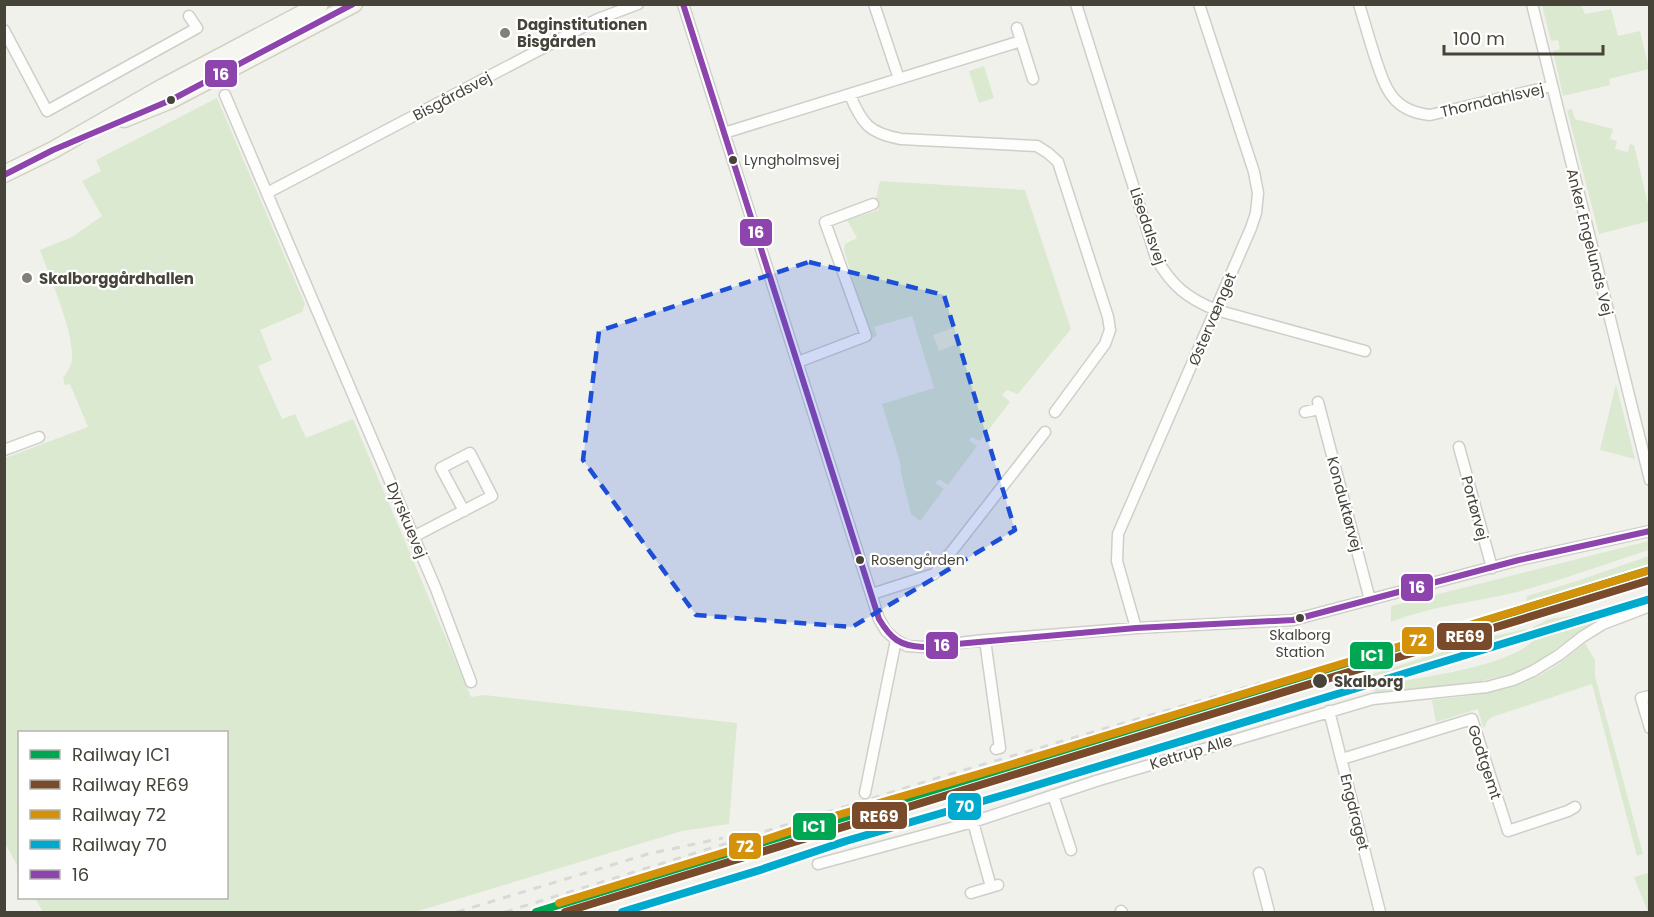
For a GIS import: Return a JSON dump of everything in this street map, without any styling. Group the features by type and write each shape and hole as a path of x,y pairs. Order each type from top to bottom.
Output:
{"main road":[{"path":"6,174 320,4"},
{"path":"53,150 171,100 354,4"}],"street":[{"name":"Bisgårdsvej","path":"267,193 598,19 638,4"},
{"path":"683,4 879,619 886,631 907,646 923,647 1136,628 1293,620 1538,556 1650,531"},
{"path":"874,4 899,79"},
{"name":"Lisedalsvej","path":"1076,4 1156,258 1166,276 1179,290 1196,302 1216,310 1365,351"},
{"name":"Østervænget","path":"1136,628 1117,561 1118,534 1256,213 1257,193 1254,172 1199,4"},
{"name":"Thorndahlsvej","path":"1359,4 1383,84 1393,99 1416,113 1430,115 1552,86"},
{"name":"Anker Engelunds Vej","path":"1532,4 1650,480"},
{"path":"4,30 47,111 197,28 189,16"},
{"path":"1017,28 1033,80"},
{"path":"724,133 1021,41"},
{"name":"Dyrskuevej","path":"225,95 436,589 471,682"},
{"path":"850,95 864,124 881,135 901,139 1037,146 1058,162 1108,317 1110,330 1105,344 1054,412"},
{"path":"798,362 866,336 825,222 873,204"},
{"name":"Konduktørvej","path":"1305,412 1318,405 1370,600"},
{"path":"872,594 934,573 1045,432"},
{"path":"4,450 39,437"},
{"name":"Portørvej","path":"1459,447 1492,568"},
{"path":"413,537 464,511 492,496 470,453 441,468 464,511"},
{"name":"Kettrup Alle","path":"818,864 973,822 1053,795 1373,699 1487,687 1513,680 1559,655 1603,624 1650,606"},
{"path":"865,793 896,640"},
{"path":"985,640 1000,748 996,748"},
{"path":"1650,696 1641,698 1650,728"},
{"name":"Engdraget","path":"1329,711 1380,912"},
{"name":"Godtgemt","path":"1342,759 1472,719 1508,831 1575,807"},
{"path":"1053,795 1071,850"},
{"path":"971,893 995,886 973,822"},
{"path":"1259,873 1269,912"}],"highlighted area":[{"path":"809,262 944,295 1015,530 852,627 696,615 583,460 599,331"}],"shaded area":[{"path":"1542,5 1581,5 1585,14 1611,9 1618,36 1640,31 1649,69 1609,79 1610,85 1563,96 1553,51 1560,49 1558,40 1551,41"},
{"path":"984,66 994,98 979,103 969,71"},
{"path":"217,98 305,304 302,312 260,330 272,360 258,366 282,419 295,414 306,438 353,419 471,697 484,695 737,723 729,824 682,831 415,912 43,912 36,899 228,899 228,731 18,731 18,867 4,841 5,458 88,427 70,384 65,385 63,378 71,363 72,347 60,304 40,250 72,237 102,216 82,181 101,171 96,160"},
{"path":"1572,109 1575,119 1613,129 1610,139 1617,141 1615,149 1628,152 1630,144 1634,145 1649,208 1649,221 1599,234 1567,110"},
{"path":"880,181 1025,190 1071,329 1018,394 1007,390 1002,395 1010,402 980,441 971,437 969,440 977,446 948,485 939,479 935,483 944,489 920,521 911,514 900,462 882,404 934,388 912,316 874,327 877,336 871,338 844,250 845,244 857,238 847,220 879,210 876,199"},
{"path":"1616,384 1635,459 1600,450"},
{"path":"1649,541 1649,550 1550,582 1517,592 1422,612 1391,622 1391,606"},
{"path":"1649,556 1649,567 1526,601 1527,596"},
{"path":"1618,609 1584,629 1533,665 1513,674 1466,684 1374,694 1375,686 1454,672 1513,654 1527,646 1534,638 1533,627 1549,619"},
{"path":"1526,629 1526,636 1523,639 1486,655 1371,680 1370,678 1372,674 1494,636"},
{"path":"1585,643 1595,660 1595,676 1643,854 1637,856 1592,684 1492,717 1487,721 1485,727 1483,727 1478,709 1436,722 1432,700 1489,692 1531,680 1550,670"},
{"path":"1649,873 1650,912 1648,912 1634,877"}],"sand":[{"path":"953,328 959,343 939,351 933,335"}],"railway":[{"path":"505,912 947,775 1260,683"},
{"path":"457,912 648,854 723,838"}],"rail line":[{"name":"IC1","path":"536,912 1650,570"},
{"name":"72","path":"559,903 838,815 1647,571"},
{"name":"RE69","path":"565,912 1650,580"},
{"name":"70","path":"622,912 846,841 1650,599"}],"transit line":[{"name":"16","path":"4,175 53,150 171,100 353,4"},
{"name":"16","path":"683,4 879,619 888,632 902,643 923,647 1136,628 1293,620 1519,560 1650,531"}],"place":[{"name":"Daginstitutionen Bisgården","path":"505,33"},
{"name":"Lyngholmsvej","path":"733,160"},
{"name":"Skalborggårdhallen","path":"27,278"},
{"name":"Rosengården","path":"860,560"},
{"name":"Skalborg Station","path":"1300,618"},
{"name":"Skalborg","path":"1320,681"}]}
